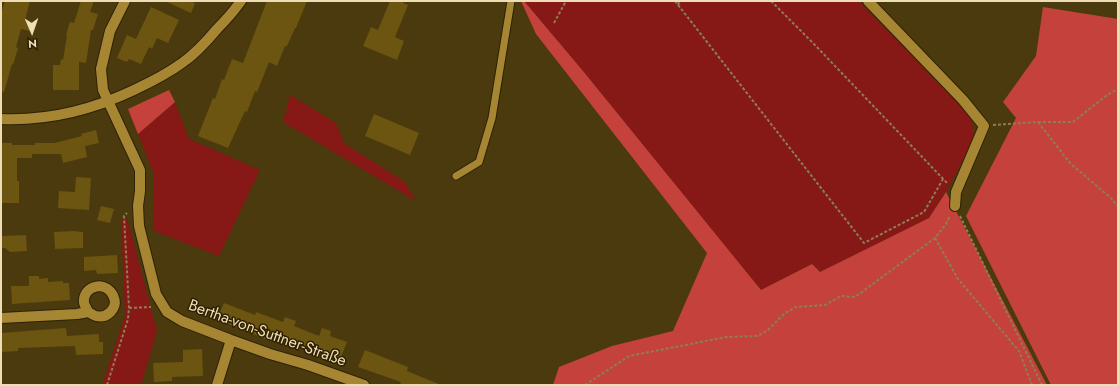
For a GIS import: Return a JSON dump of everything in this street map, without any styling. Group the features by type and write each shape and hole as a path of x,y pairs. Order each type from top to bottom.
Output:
{"street":[{"name":"Bertha-von-Suttner-Straße","path":"126,1 110,31 101,69 103,90 140,170 138,206 139,226 156,294 167,312 182,321 231,340 364,385"},
{"path":"1,120 43,118 77,112 109,102 153,82 182,63 210,37 234,11 241,1"},
{"path":"868,1 963,100 984,126 956,192 955,206"},
{"path":"1,318 77,314 88,312 97,316 106,315 113,309 115,300 111,291 103,286 93,287 86,294 84,303 88,312"},
{"path":"217,385 231,340"}],"lane":[{"path":"456,176 479,162 492,118 510,1"}],"path":[{"path":"554,23 566,1"},
{"path":"675,1 864,243 924,212 943,179"},
{"path":"678,5 680,1"},
{"path":"771,1 956,192"},
{"path":"984,126 1038,122 1073,122 1107,94 1118,88"},
{"path":"1038,122 1070,163 1112,199 1118,206"},
{"path":"585,385 629,356 726,337 758,336 768,330 785,313 796,307 825,304 841,296 855,297 935,238 946,224 955,206"},
{"path":"955,206 1042,385"},
{"path":"935,238 958,279 1019,351 1032,385"},
{"path":"113,309 164,307"}],"shaded area":[{"path":"521,1 524,1 583,71 761,290 812,264 820,272 929,218 946,192 1047,385 553,385 559,367 612,346 673,331 707,253 536,34"},
{"path":"524,1 859,1 971,117 975,137 946,192 929,218 820,272 811,264 761,290 583,71"},
{"path":"1043,7 1118,19 1118,385 1051,385 966,216 1016,118 1003,102 1036,56"},
{"path":"169,90 175,102 138,134 128,109"},
{"path":"290,95 336,123 344,143 405,182 416,201 283,122"},
{"path":"175,102 189,139 260,170 219,256 154,231 154,174 138,134"},
{"path":"127,218 157,331 141,385 102,385 125,316 121,220"}],"building":[{"path":"5,1 30,1 25,20 33,22 30,31 21,29 16,47 18,48 4,92 1,91 1,14"},
{"path":"81,1 94,1 90,12 98,14 93,30 91,30 86,63 79,62 79,90 53,90 53,65 60,65 61,59 63,60 68,28 70,22 74,23"},
{"path":"165,1 189,1 195,3 191,13"},
{"path":"267,1 307,1 296,28 287,46 285,46 277,66 269,62 257,92 255,91 247,112 245,111 228,148 198,136 213,98 215,99 222,79 224,80 232,59 243,63"},
{"path":"390,1 404,1 403,3 408,5 395,37 404,41 397,60 363,46 371,27 378,30"},
{"path":"151,7 179,20 168,43 157,38 152,49 149,47 141,64 129,59 127,62 117,58 127,35 136,39"},
{"path":"374,114 419,133 410,155 365,136"},
{"path":"96,130 99,143 85,146 87,157 63,163 61,154 32,154 32,158 17,158 19,203 1,203 1,143 12,143 12,145 35,145 35,143 55,143 82,136 81,134"},
{"path":"76,177 91,178 89,210 58,208 59,191 75,192"},
{"path":"101,206 114,209 110,223 97,220"},
{"path":"54,232 83,232 83,248 55,249"},
{"path":"26,235 27,251 10,252 5,248 1,248 1,236"},
{"path":"117,255 118,273 97,274 96,270 84,271 84,257"},
{"path":"29,276 39,276 39,279 48,278 48,282 63,281 63,283 69,283 70,300 12,304 11,286 29,286"},
{"path":"224,303 255,315 256,312 283,322 285,317 296,321 294,326 319,336 322,328 331,331 330,336 347,342 340,360 309,348 307,351 272,337 270,341 217,319"},
{"path":"66,328 67,336 99,334 99,342 103,342 103,354 76,355 75,346 18,348 18,351 1,352 1,333"},
{"path":"202,349 203,376 172,377 172,381 154,382 153,363 183,362 183,350"},
{"path":"365,350 408,367 407,371 441,385 400,385 401,382 358,367"}]}
